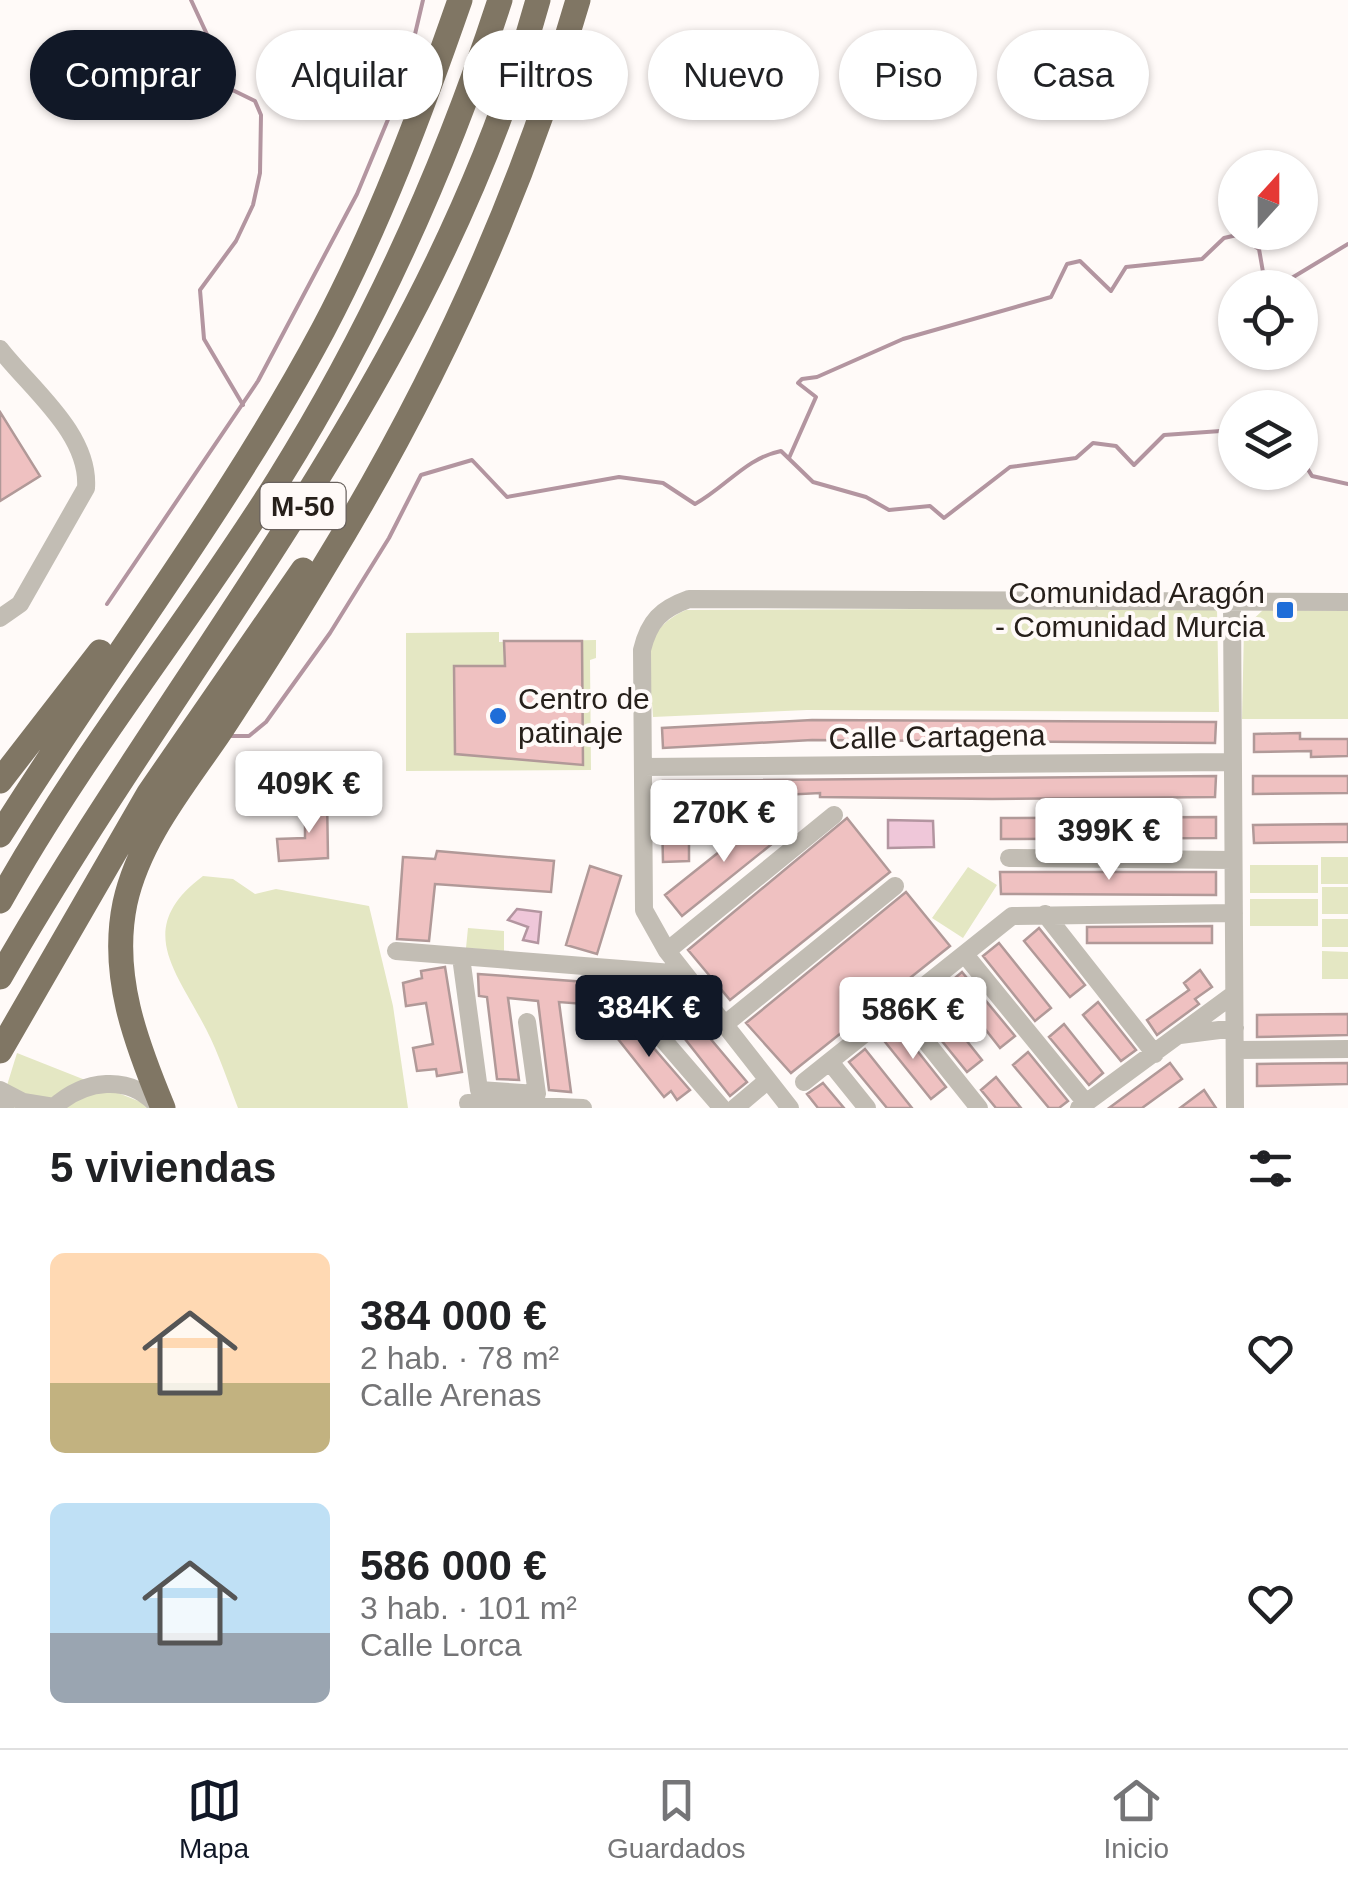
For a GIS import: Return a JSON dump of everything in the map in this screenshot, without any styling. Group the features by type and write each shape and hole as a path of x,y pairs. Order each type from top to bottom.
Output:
{"highway":[{"path":"0,835 210,520 309,353 371,232 418,120 460,0"},
{"name":"M-50","path":"0,901 91,756 279,478 348,360 413,232 450,144 500,0"},
{"name":"M-50","path":"0,977 46,896 310,496 381,377 440,262 485,155 538,0"},
{"path":"161,1108 124,999 121,928 132,878 156,829 272,652 424,391 521,166 578,0"},
{"path":"0,1051 149,793 340,515 475,277"},
{"path":"0,781 116,632 309,353"}],"street":[{"path":"0,349 80,446 87,470 86,488 20,604 0,618"},
{"path":"790,1108 667,951 644,910 642,650 648,626 666,608 689,599 852,597 1348,602"},
{"path":"1232,601 1235,1108"},
{"name":"Calle Cartagena","path":"643,767 1232,762"},
{"path":"667,951 834,815"},
{"path":"1009,858 1233,860"},
{"path":"724,1025 894,886"},
{"path":"804,1082 1012,916 1234,913"},
{"path":"1045,914 1156,1054"},
{"path":"396,952 685,974"},
{"path":"966,956 1082,1105 1234,994"},
{"path":"461,957 479,1090 538,1094 527,1022"},
{"path":"899,1008 980,1108"},
{"path":"641,1014 722,1108"},
{"path":"1180,1036 1234,1028"},
{"path":"1234,1050 1348,1049"},
{"path":"830,1062 867,1108"},
{"path":"735,1108 767,1081"},
{"path":"0,1090 9,1105 53,1107 81,1088 114,1083 135,1088 161,1108"},
{"path":"468,1103 583,1108"}],"green space":[{"path":"1217,608 1219,712 807,710 653,717 649,668 653,641 670,619 686,610"},
{"path":"1263,610 1348,611 1348,719 1242,719 1244,628"},
{"name":"Centro de patinaje","path":"499,632 499,642 596,640 596,658 590,660 591,770 406,771 406,633"},
{"path":"1321,857 1348,857 1348,884 1321,884"},
{"path":"1250,865 1318,865 1318,893 1250,893"},
{"path":"968,867 997,885 963,938 932,918"},
{"path":"203,876 233,879 255,894 276,889 369,906 393,1006 408,1108 238,1108 215,1048 167,950 165,931 170,913 182,895"},
{"path":"1322,887 1348,887 1348,914 1322,914"},
{"path":"1250,899 1318,899 1318,926 1250,926"},
{"path":"1322,919 1348,919 1348,947 1322,947"},
{"path":"468,928 504,931 504,951 466,948"},
{"path":"1322,951 1348,952 1348,979 1322,979"},
{"path":"17,1053 156,1108 0,1108"}],"shaded area":[{"path":"888,820 933,821 934,847 888,848"},
{"path":"517,909 541,912 538,943 523,940 528,927 508,920"}],"building":[{"path":"0,412 40,476 0,501"},
{"path":"504,641 582,641 583,765 455,754 454,666 505,666"},
{"path":"812,720 1216,722 1215,743 812,740 663,748 662,728"},
{"path":"1300,733 1300,739 1348,739 1348,756 1311,757 1311,751 1254,752 1254,734"},
{"path":"1216,776 1215,797 992,799 820,797 820,793 689,800 689,861 663,862 663,781"},
{"path":"1253,776 1348,776 1348,793 1253,794"},
{"path":"317,797 327,797 328,858 279,861 277,839 305,838 305,807 316,807"},
{"path":"768,813 783,835 682,916 665,895"},
{"path":"1216,817 1216,838 1001,839 1001,818"},
{"path":"847,818 890,872 730,1000 688,950"},
{"path":"1348,824 1348,842 1254,843 1253,825"},
{"path":"437,851 554,861 551,892 435,884 429,941 397,939 403,857 435,859"},
{"path":"590,866 621,876 597,954 566,945"},
{"path":"1000,872 1216,872 1216,895 1001,894"},
{"path":"906,892 950,946 791,1073 746,1023"},
{"path":"1212,926 1212,943 1087,943 1087,927"},
{"path":"1039,928 1085,985 1070,997 1024,941"},
{"path":"999,943 1051,1008 1035,1021 983,956"},
{"path":"445,967 462,1072 437,1076 436,1069 417,1071 413,1048 433,1044 426,1003 406,1006 403,983 422,978 421,971"},
{"path":"1200,970 1212,987 1195,999 1199,1004 1157,1035 1147,1020 1189,990 1184,983"},
{"path":"962,972 1015,1036 1000,1048 949,983"},
{"path":"478,974 586,982 584,1004 559,1002 571,1092 549,1090 538,1001 508,998 519,1080 497,1079 487,997 479,996"},
{"path":"665,985 747,1082 730,1096 651,996"},
{"path":"931,996 982,1060 967,1072 916,1009"},
{"path":"1098,1002 1136,1050 1121,1061 1083,1015"},
{"path":"1348,1014 1348,1035 1257,1037 1257,1015"},
{"path":"626,1016 690,1090 677,1100 671,1091 664,1097 610,1029"},
{"path":"896,1024 946,1087 931,1099 881,1037"},
{"path":"1064,1024 1103,1073 1089,1085 1049,1037"},
{"path":"865,1049 912,1108 887,1108 849,1062"},
{"path":"1028,1052 1068,1101 1059,1108 1049,1108 1013,1065"},
{"path":"1170,1063 1182,1079 1142,1108 1109,1108"},
{"path":"1348,1063 1348,1084 1257,1086 1257,1064"},
{"path":"996,1077 1021,1108 996,1108 981,1090"},
{"path":"823,1083 844,1108 818,1108 807,1094"},
{"path":"1204,1090 1216,1108 1180,1108"}],"waterway":[{"path":"191,0 211,43 201,61 214,81 255,101 261,115 260,173 253,205 236,241 200,290 204,339 243,405"},
{"path":"107,604 258,381 357,194 404,81 423,0"},
{"path":"789,458 816,397 798,383 802,379 817,377 903,339 1051,297 1067,264 1080,261 1111,291 1126,267 1202,259 1224,238 1237,235 1259,249 1263,272 1290,279 1348,244"},
{"path":"230,736 249,736 266,722 330,633 389,538 421,475 472,460 507,497 619,477 663,483 695,504 747,466 781,451 813,482 866,497 889,510 930,506 944,518 1010,467 1076,458 1093,443 1116,446 1134,465 1164,435 1218,431"},
{"path":"1318,477 1348,484"}],"place":[{"name":"Comunidad Aragón - Comunidad Murcia","path":"1285,610"},
{"name":"Centro de patinaje","path":"498,716"}]}
